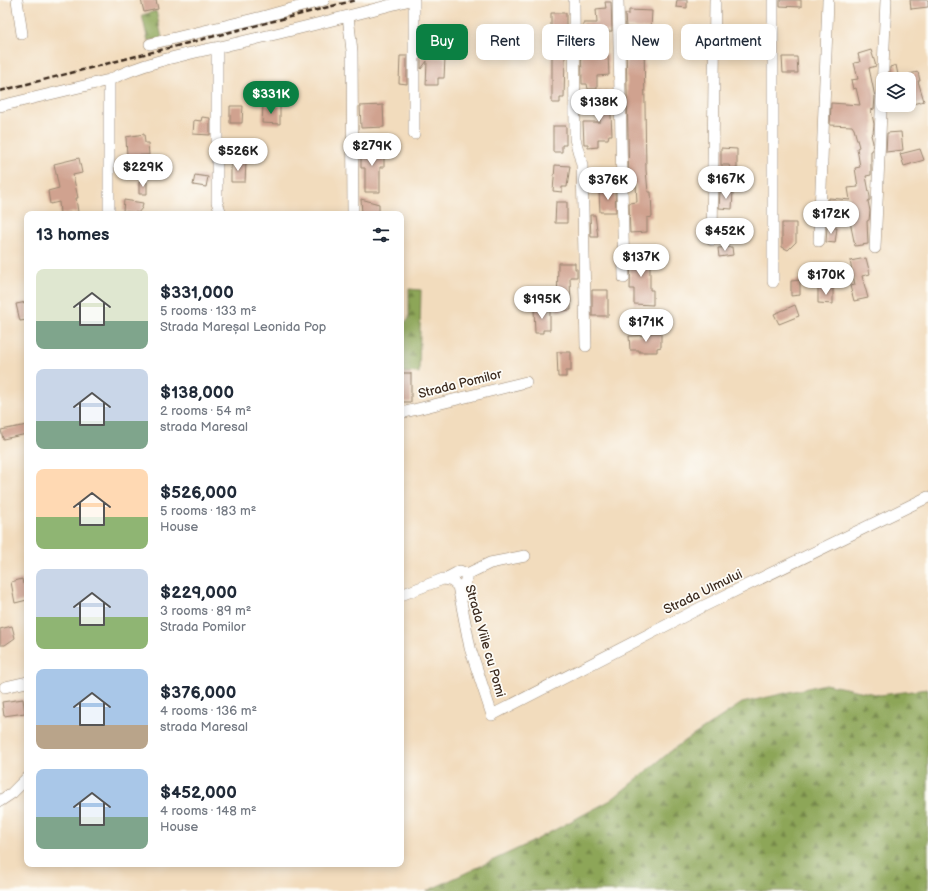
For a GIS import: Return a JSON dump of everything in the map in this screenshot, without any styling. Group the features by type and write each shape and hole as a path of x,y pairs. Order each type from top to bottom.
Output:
{"street":[{"path":"17,0 22,34"},
{"path":"150,44 262,17 324,0"},
{"path":"0,106 109,80 123,73 153,63 410,0"},
{"path":"414,0 414,134"},
{"path":"574,0 575,139 582,165 586,346"},
{"path":"618,0 624,278"},
{"path":"712,240 716,0"},
{"path":"773,0 773,282"},
{"path":"819,241 828,0"},
{"path":"875,248 886,0"},
{"path":"348,16 352,51 353,211"},
{"path":"217,48 217,202 220,211"},
{"path":"109,80 109,211"},
{"name":"Strada Pomilor","path":"404,412 526,382"},
{"name":"Strada Ulmului","path":"492,715 704,606 928,497"},
{"path":"445,579 460,571 467,574 490,563 525,556"},
{"path":"461,602 467,574"},
{"name":"Strada Viile cu Pomi","path":"404,594 445,579 452,581 458,586 470,648 492,715"},
{"path":"5,687 24,683"},
{"path":"0,801 12,793 24,781"}],"green space":[{"path":"156,11 162,38 148,41 142,15"},
{"path":"409,289 421,290 419,373 404,372 404,323 409,319"},
{"path":"825,684 880,695 928,689 928,891 427,891 530,843 611,800 676,747 742,703"}],"building":[{"path":"141,0 156,0 158,9 144,12"},
{"path":"677,0 687,0 687,8 676,7"},
{"path":"780,0 801,0 801,7 780,6"},
{"path":"910,0 928,0 928,7 911,9"},
{"path":"605,2 611,2 612,31 609,31 609,24 583,24 597,23 596,9 606,8"},
{"path":"629,10 652,11 651,24 626,24 625,14 629,14"},
{"path":"551,13 566,13 566,24 551,24"},
{"path":"871,50 876,66 869,68 875,97 874,109 871,110 874,124 873,133 871,135 873,143 871,151 871,175 866,176 870,197 870,200 868,201 870,211 869,220 867,221 868,244 855,246 848,212 828,211 829,198 850,200 848,188 858,187 855,168 860,167 857,148 859,147 854,129 852,126 830,125 831,103 860,105 856,88 853,89 851,80 858,79 854,63 860,62 858,54"},
{"path":"400,56 407,56 407,84 399,83"},
{"path":"782,57 797,57 798,73 783,73"},
{"path":"421,60 445,60 444,78 438,78 438,85 426,85 427,61 421,69"},
{"path":"552,60 565,60 564,98 560,98 560,103 552,103"},
{"path":"582,60 608,60 609,75 597,76 597,89 588,89 587,84 582,84"},
{"path":"626,60 644,60 646,170 648,192 651,192 652,217 647,218 647,232 630,233 629,203 637,202 636,184 629,184"},
{"path":"896,65 897,72 890,72 890,67"},
{"path":"916,72 918,72 920,81 918,81 924,101 916,103"},
{"path":"598,91 607,91 607,96 610,96 612,135 609,135 608,139 598,139 598,147 588,148 588,144 584,144 583,122 600,122"},
{"path":"263,105 280,106 280,124 262,123"},
{"path":"383,105 384,127 361,128 360,106"},
{"path":"230,106 243,106 242,123 230,123"},
{"path":"202,117 210,118 210,135 193,134 194,120 201,121"},
{"path":"553,126 566,126 566,145 562,145 562,152 553,152"},
{"path":"901,132 903,150 886,152 887,133"},
{"path":"144,134 145,143 148,143 149,155 127,156 126,137"},
{"path":"361,142 374,142 374,153 384,153 384,167 380,167 380,192 365,192 365,168 361,168"},
{"path":"721,148 737,149 737,169 731,169 729,165 721,165"},
{"path":"920,149 924,160 904,166 900,154"},
{"path":"79,158 82,173 73,175 78,198 76,198 78,211 60,211 59,202 50,204 48,191 59,188 54,164"},
{"path":"231,162 246,162 245,182 231,182"},
{"path":"555,165 570,166 567,187 562,187 562,192 553,191"},
{"path":"195,175 208,177 206,187 193,185"},
{"path":"139,182 147,182 147,194 139,194"},
{"path":"599,190 615,190 616,212 600,212"},
{"path":"720,192 733,192 732,209 719,208"},
{"path":"361,199 379,204 379,211 362,211"},
{"path":"124,200 143,203 140,211 123,211"},
{"path":"556,202 567,202 567,223 555,223"},
{"path":"590,215 595,215 598,237 591,237"},
{"path":"782,223 796,223 796,242 788,250 782,247"},
{"path":"827,227 837,228 835,243 826,242"},
{"path":"732,247 733,255 719,257 718,248"},
{"path":"631,251 650,251 650,290 653,290 653,305 634,304 634,289 630,289"},
{"path":"866,258 870,274 862,276 868,298 854,301 850,286 855,285 850,261"},
{"path":"558,263 575,263 575,269 577,269 577,277 570,277 571,310 557,311"},
{"path":"800,280 800,295 791,296 791,281"},
{"path":"818,287 833,288 833,304 818,303"},
{"path":"592,290 608,290 608,316 592,316"},
{"path":"24,303 24,320 20,321 16,304"},
{"path":"795,305 799,316 779,324 774,314"},
{"path":"534,308 550,308 550,330 543,330 543,333 535,333"},
{"path":"649,333 661,333 661,347 657,348 657,352 639,352 639,350 630,350 629,336 649,335"},
{"path":"557,352 571,352 571,371 566,371 566,377 558,377"},
{"path":"404,373 411,373 411,402 404,402"},
{"path":"24,426 24,435 3,439 1,430"},
{"path":"22,579 24,584 24,601 15,603 11,582"},
{"path":"12,626 15,638 5,645 0,645 0,629"},
{"path":"23,699 24,713 4,716 2,702"}],"railway":[{"path":"0,91 356,0"}]}
